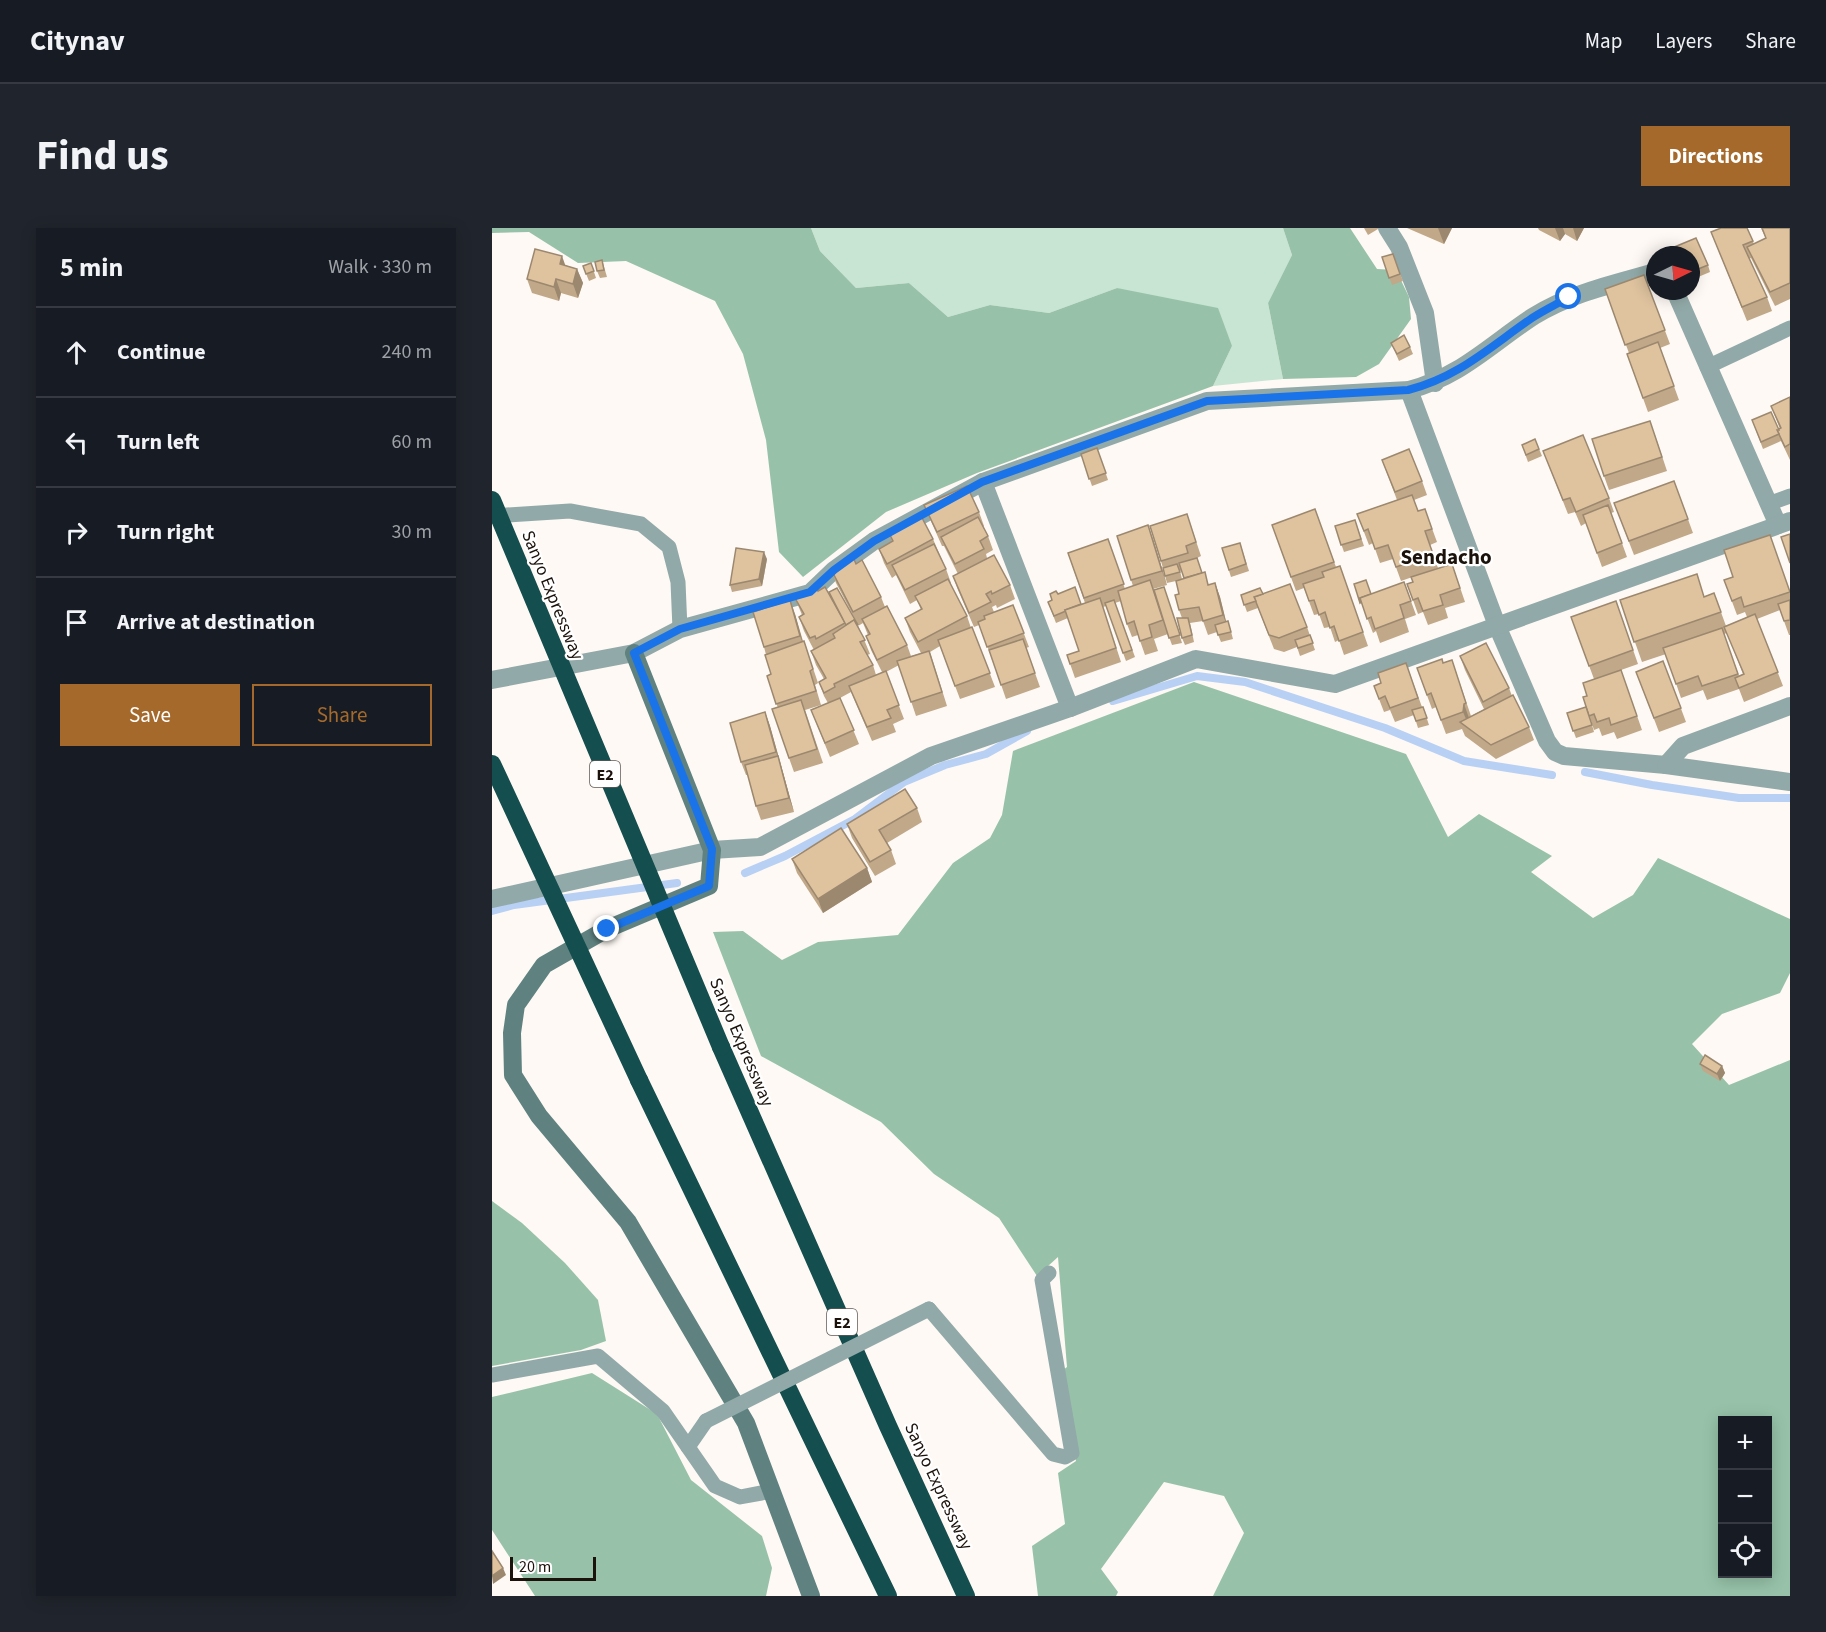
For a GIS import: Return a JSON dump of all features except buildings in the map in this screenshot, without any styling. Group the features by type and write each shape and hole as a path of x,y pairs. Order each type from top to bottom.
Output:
{"highway":[{"name":"Sanyo Expressway","path":"492,500 721,1047 888,1426 966,1596"},
{"path":"492,764 639,1080 888,1596"}],"street":[{"path":"1387,228 1399,247 1425,313 1435,383"},
{"path":"492,680 634,653 680,629 810,592 834,570 874,541 982,482 1207,401 1408,390 1435,383 1469,364 1534,316 1569,297 1646,275"},
{"path":"492,898 712,849 760,847 931,756 1070,708 1196,659 1335,684 1498,628 1784,523 1768,504 1679,300"},
{"path":"1408,390 1498,628 1547,741 1555,752 1564,756 1666,765 1790,782"},
{"path":"982,482 1070,708"},
{"path":"634,653 712,849 709,886 607,929 544,965 516,1005 512,1033 513,1075 539,1116 628,1222 746,1423 811,1596"},
{"path":"1666,765 1683,746 1790,706"}],"lane":[{"path":"1707,367 1790,328"},
{"path":"1768,504 1790,496"},
{"path":"492,516 570,511 641,524 669,547 678,582 680,629"},
{"path":"688,1447 706,1421 929,1309 1053,1454 1065,1457 1072,1453 1042,1280 1049,1273"},
{"path":"492,1375 598,1356 663,1411 715,1486 740,1497 772,1491"}],"green space":[{"path":"492,228 811,228 820,251 856,288 909,283 948,317 990,305 1049,313 1117,288 1218,308 1232,346 1213,386 977,473 886,512 803,577 779,552 766,440 743,354 715,301 626,261 578,263 529,232 492,233"},
{"path":"811,228 1283,228 1292,255 1268,303 1283,379 1213,386 1232,346 1117,288 1049,313 990,305 948,317 909,283 856,288 820,251"},
{"path":"1283,228 1350,228 1377,269 1396,270 1409,297 1411,319 1379,364 1356,377 1283,379 1268,303 1292,255"},
{"path":"1194,682 1406,754 1448,837 1479,814 1552,856 1531,872 1593,918 1633,895 1658,858 1790,919 1790,973 1780,993 1722,1014 1692,1044 1729,1085 1790,1060 1790,1596 1213,1596 1244,1533 1224,1496 1164,1482 1101,1569 1118,1592 1116,1596 1038,1596 1032,1546 1065,1524 1058,1473 1076,1461 1058,1374 1067,1367 1058,1257 1037,1276 999,1218 934,1174 881,1122 761,1056 713,932 743,931 782,960 818,942 898,935 953,863 990,838 1002,815 1013,751"},
{"path":"492,1201 522,1223 565,1263 598,1300 606,1341 581,1350 492,1366"},
{"path":"592,1373 657,1414 691,1480 762,1536 772,1568 766,1596 535,1596 492,1530 492,1397"}],"waterway":[{"path":"1113,701 1197,676 1245,682 1385,728 1464,761 1552,775"},
{"path":"745,873 785,856 855,819 904,782 945,765 986,754 1027,731"},
{"path":"1585,772 1739,798 1790,798"},
{"path":"492,911 514,905 677,883"}],"district":[{"name":"Sendacho","path":"1446,557"}],"route":[{"path":"607,929 709,886 712,849 634,653 680,629 810,592 834,570 874,541 982,482 1207,401 1408,390 1435,383 1469,364 1534,316 1569,297"}]}
